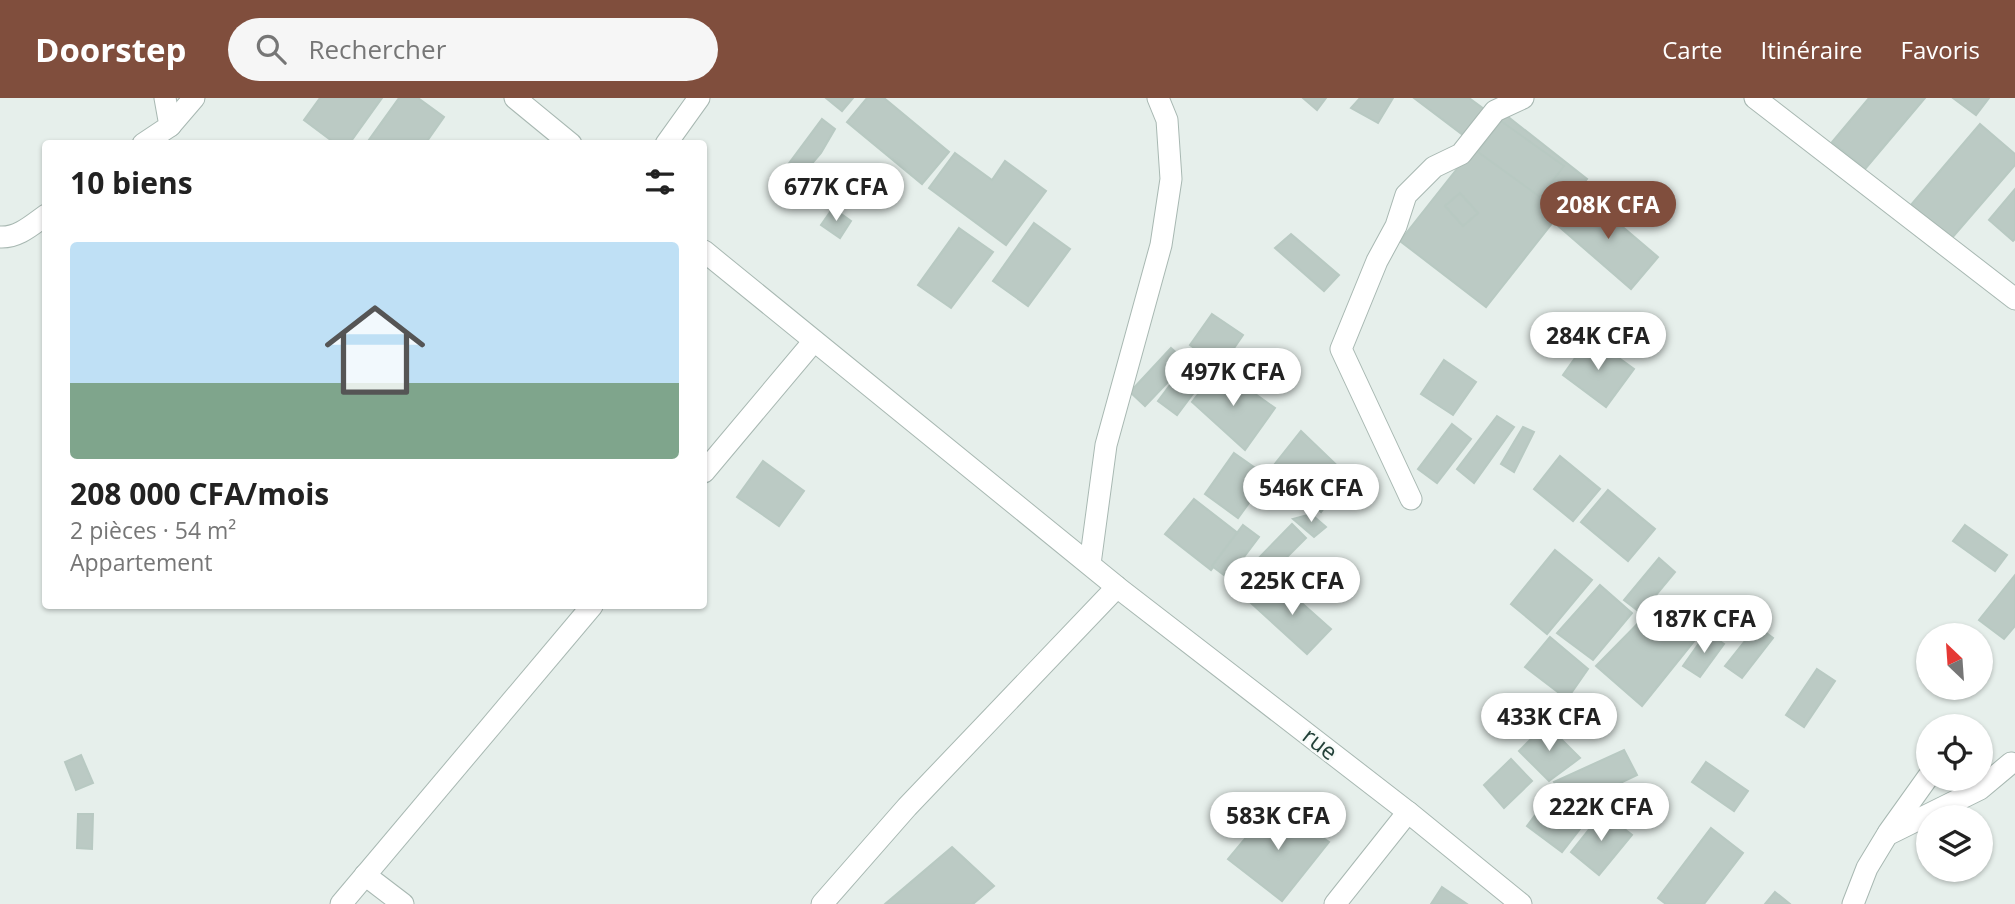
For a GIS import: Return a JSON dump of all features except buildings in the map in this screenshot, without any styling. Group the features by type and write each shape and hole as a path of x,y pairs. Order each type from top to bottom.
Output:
{"street":[{"path":"165,98 170,126"},
{"path":"149,140 170,126 194,98"},
{"path":"515,98 566,140"},
{"path":"669,140 699,98"},
{"path":"1090,564 1106,445 1161,245 1171,179 1167,120 1158,98"},
{"path":"1411,499 1341,349 1377,261 1396,226 1406,195 1434,167 1461,154 1495,111 1523,98"},
{"path":"1755,98 2015,299"},
{"path":"0,237 20,233 42,218"},
{"name":"rue","path":"707,253 1117,587 1408,812 1521,904"},
{"path":"707,468 814,341"},
{"path":"822,904 907,807 1117,587"},
{"path":"341,904 589,609"},
{"path":"1887,835 1980,789 2011,764"},
{"path":"1853,904 1867,868 1919,791"},
{"path":"1335,904 1408,812"},
{"path":"365,875 403,904"}]}
